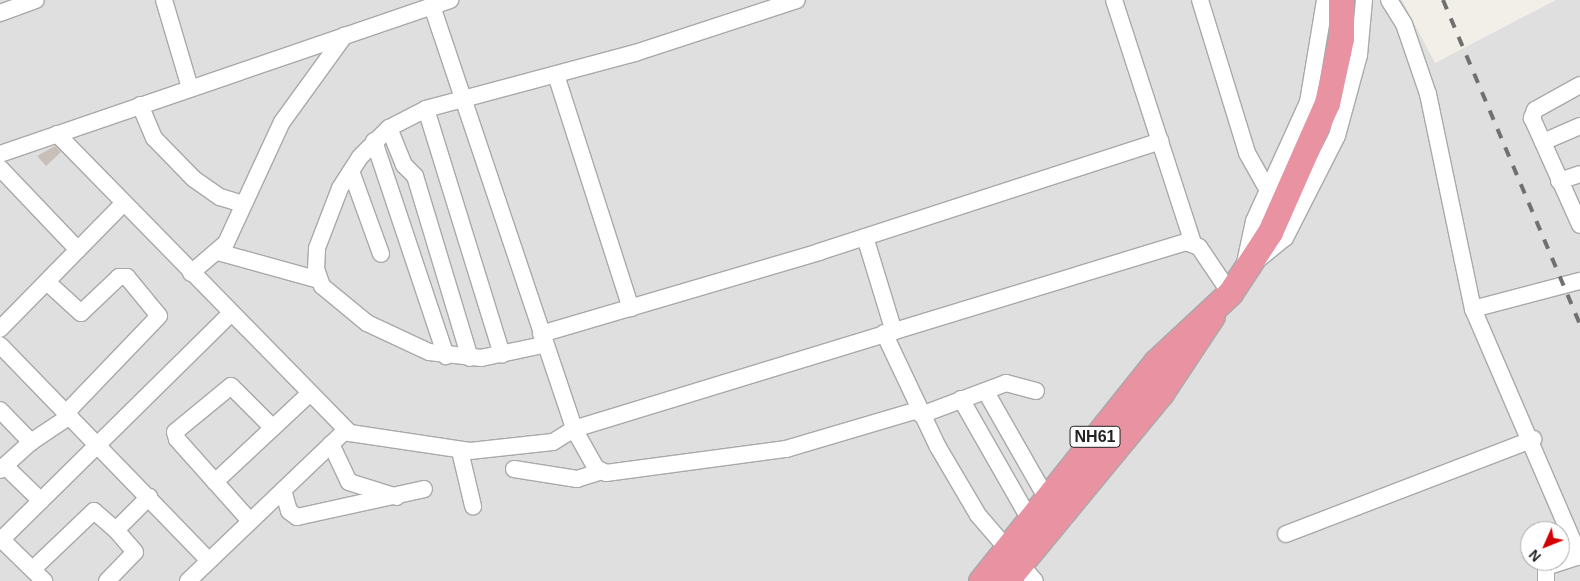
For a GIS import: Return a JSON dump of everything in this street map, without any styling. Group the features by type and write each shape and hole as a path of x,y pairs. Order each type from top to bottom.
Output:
{"highway":[{"name":"NH61","path":"1006,581 1161,393 1270,232 1327,103 1341,38 1341,0"},
{"name":"NH61","path":"1021,563 1029,518 1176,338 1231,290"},
{"name":"NH61","path":"981,581 1021,563"}],"street":[{"path":"0,13 36,0"},
{"path":"164,0 190,88"},
{"path":"0,154 345,35 429,4 450,0"},
{"path":"1114,0 1193,243 1231,290"},
{"path":"1200,0 1247,152 1269,192"},
{"path":"1231,290 1254,221 1269,192 1308,102 1325,0"},
{"path":"1231,290 1285,238 1324,168 1354,79 1364,0"},
{"path":"1389,0 1404,24 1428,94 1473,310 1532,439 1580,557 1546,567 1546,581"},
{"path":"318,280 317,248 351,171 374,141 389,128 426,109 556,74 788,1"},
{"path":"429,4 463,100 542,340 574,429 600,472"},
{"path":"191,273 218,252 282,122 345,35"},
{"path":"556,74 631,308"},
{"path":"1580,85 1532,114 1559,182 1580,224"},
{"path":"140,105 154,138 194,179 220,197 243,204"},
{"path":"426,109 502,355"},
{"path":"1543,142 1580,126"},
{"path":"389,128 404,165 415,176 470,358"},
{"path":"57,134 345,431 460,451 553,442 574,429 1193,243"},
{"path":"374,141 446,356"},
{"path":"218,252 318,280 338,302 367,323 411,346 446,356 470,358 502,355 631,308 865,237 1160,141"},
{"path":"0,168 78,250"},
{"path":"351,171 381,254"},
{"path":"1559,182 1580,174"},
{"path":"0,329 124,203"},
{"path":"865,237 889,333 920,412 978,515 1021,563"},
{"path":"41,501 2,468 31,442 68,414 159,316 127,277 119,277 81,313 47,282"},
{"path":"1473,310 1580,281"},
{"path":"107,581 135,552 116,530 94,511 38,575 1,539 100,446 230,314"},
{"path":"0,345 100,446 208,560"},
{"path":"514,469 576,479 600,472 786,449 920,412 986,392 1010,382 1036,392"},
{"path":"250,521 177,439 180,427 231,386 273,428"},
{"path":"986,392 1046,497"},
{"path":"215,482 309,394"},
{"path":"961,399 1029,518"},
{"path":"0,410 31,442"},
{"path":"188,581 345,431"},
{"path":"1286,534 1532,439"},
{"path":"331,444 350,482 397,497"},
{"path":"460,451 473,506"},
{"path":"283,490 289,511 297,516 397,497 424,489"},
{"path":"116,530 149,497"}],"shaded area":[{"path":"0,0 1402,0 1435,63 1556,0 1580,0 1580,581 0,581"}],"building":[{"path":"55,146 61,152 46,166 37,156"}],"railway":[{"path":"1443,0 1580,325"}]}
